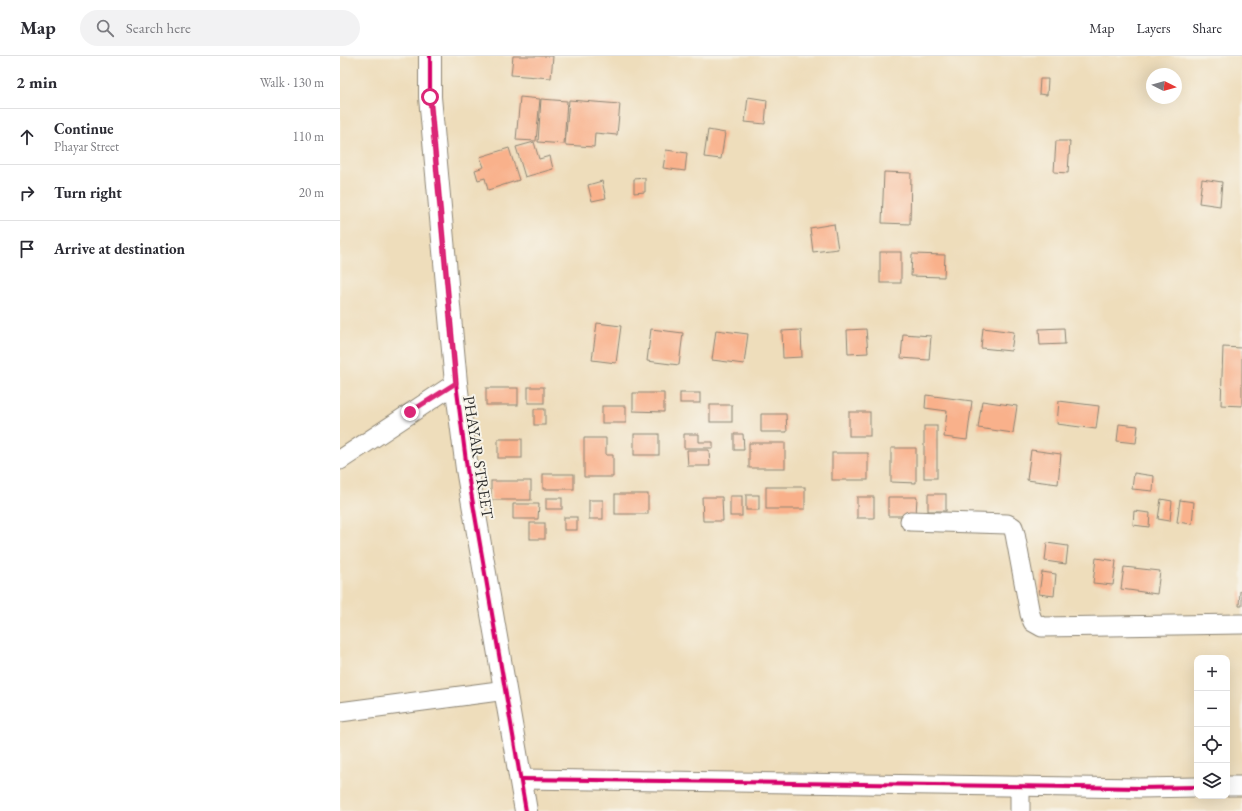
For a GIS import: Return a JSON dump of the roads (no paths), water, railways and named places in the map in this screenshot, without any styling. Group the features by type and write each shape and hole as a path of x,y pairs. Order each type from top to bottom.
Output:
{"street":[{"name":"PHAYAR STREET","path":"430,56 430,97 456,383 467,469 522,779 526,811"},
{"path":"340,460 456,383"},
{"path":"910,521 1007,524 1013,527 1030,614 1033,622 1042,627 1242,624"},
{"path":"340,712 506,690"},
{"path":"522,779 1194,787"},
{"path":"1020,786 1020,811"},
{"path":"1230,786 1242,786"}]}
